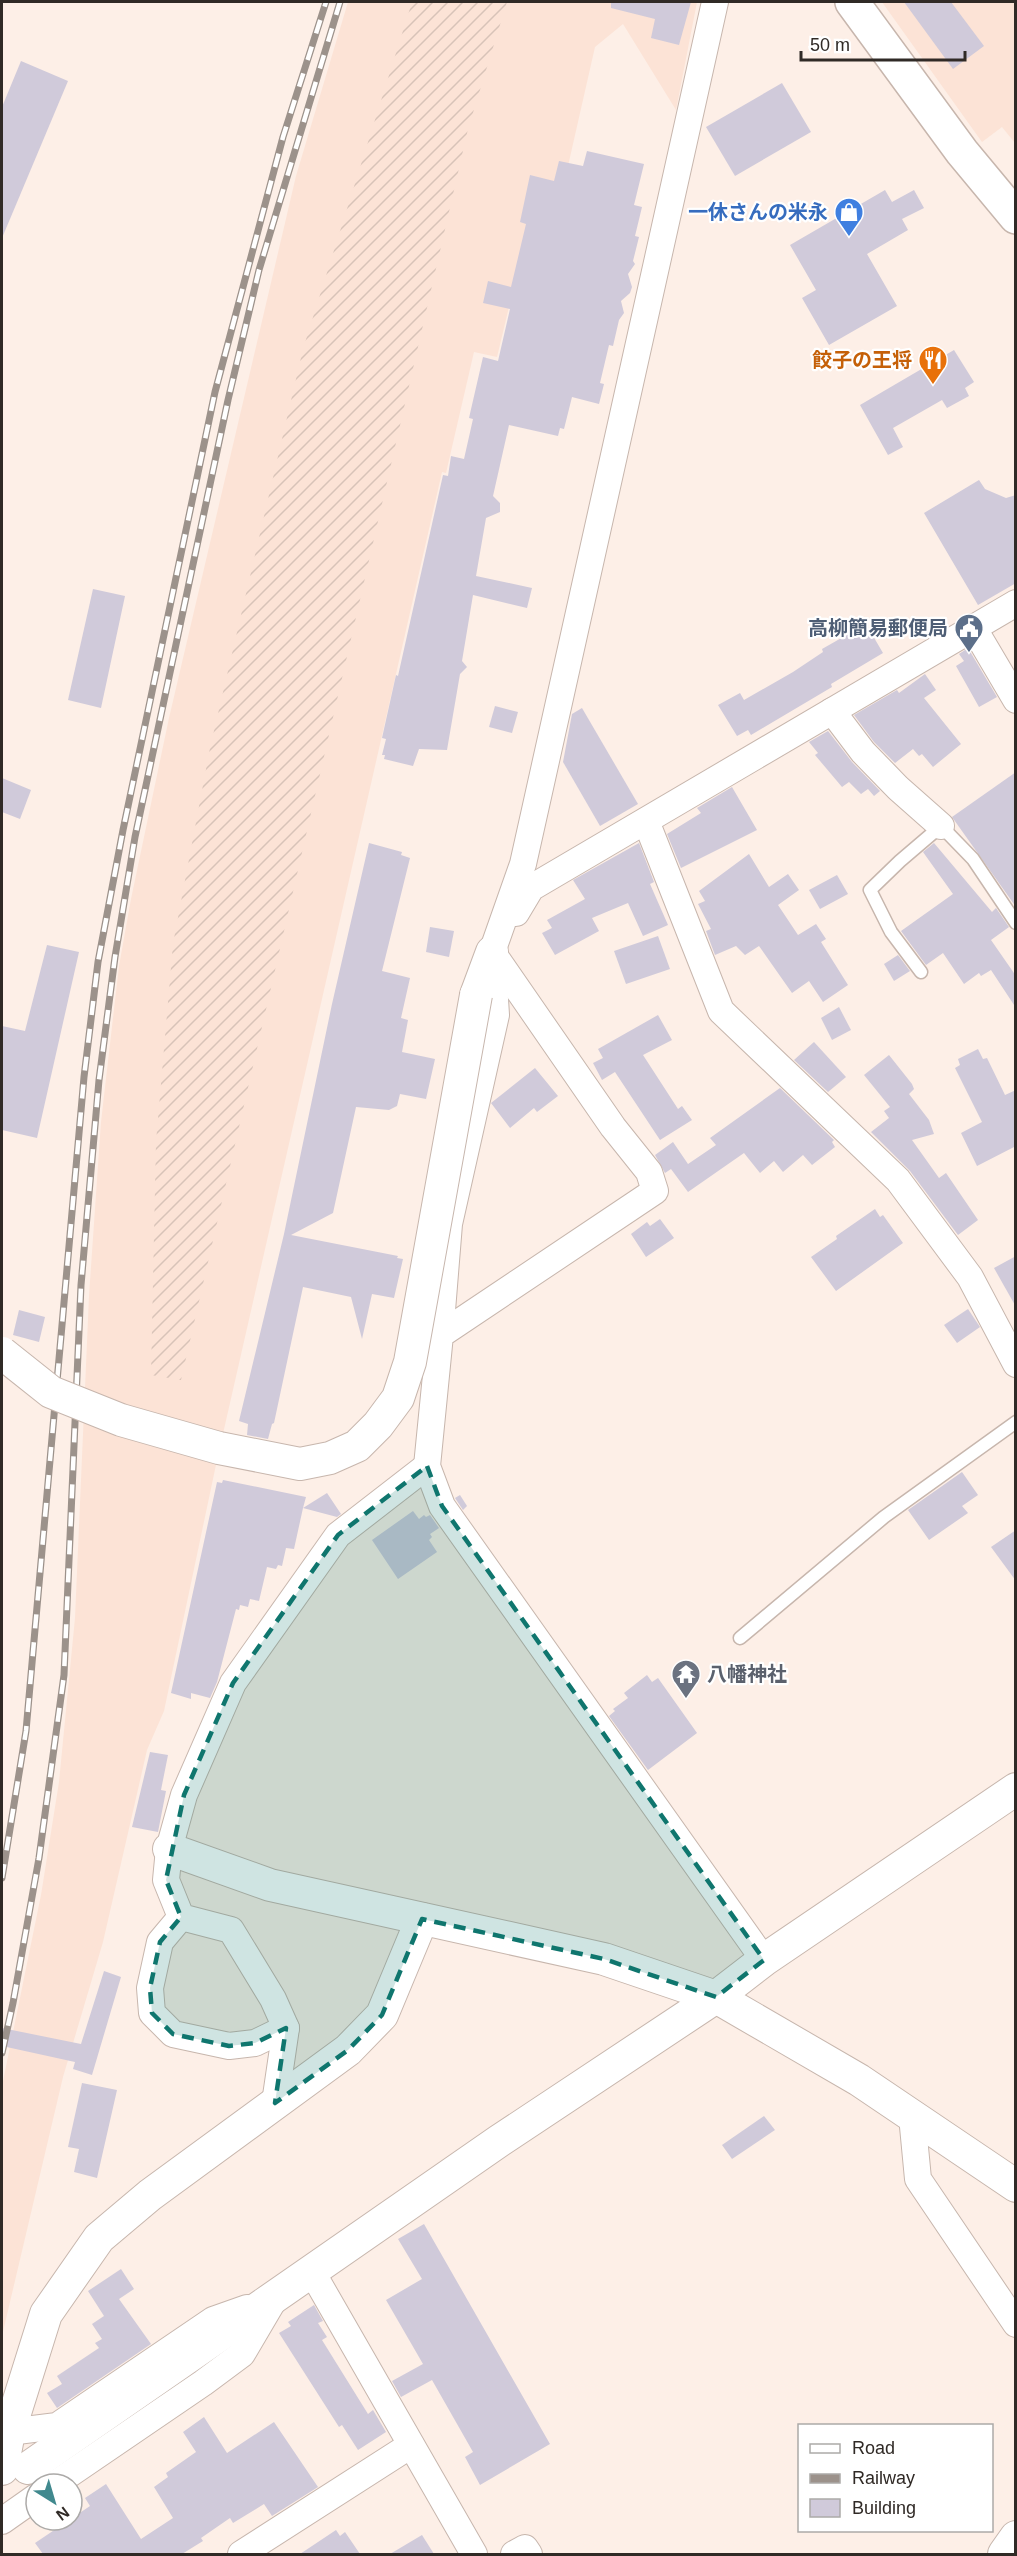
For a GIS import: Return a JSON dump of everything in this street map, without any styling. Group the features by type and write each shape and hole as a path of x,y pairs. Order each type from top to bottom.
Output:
{"main road":[{"path":"852,2 962,152 1016,217"}],"street":[{"path":"2,1353 51,1392 121,1420 219,1448 300,1464 330,1458 357,1446 378,1425 398,1398 410,1362 476,995 523,864 715,2"},
{"path":"764,1960 442,1506 428,1466 449,1224 496,1015 492,952 531,888 1016,603"},
{"path":"973,627 1016,700"},
{"path":"832,711 863,752 898,788 941,826"},
{"path":"646,821 721,1011 898,1180 970,1277 1016,1364"},
{"path":"440,1335 655,1191 649,1172 614,1127 492,952"},
{"path":"181,1917 166,1880 169,1849 184,1795 233,1683 338,1535 428,1466"},
{"path":"422,1919 382,2015 348,2050 150,2195 99,2238 46,2314 9,2432 15,2468 276,2297 499,2141 716,1997 764,1960 1016,1789"},
{"path":"169,1849 270,1885 604,1959 716,1997 860,2080 1016,2186"},
{"path":"181,1917 160,1942 150,1988 152,2013 173,2034 229,2046 255,2043 286,2028"},
{"path":"181,1917 231,1930 273,1999 286,2028 275,2103"},
{"path":"912,2116 918,2179 1016,2324"},
{"path":"312,2272 474,2554"},
{"path":"9,2432 57,2426 213,2320 276,2297"},
{"path":"73,2472 242,2354 276,2297"},
{"path":"241,2554 411,2445"},
{"path":"2,2521 24,2505"},
{"path":"1004,2554 1016,2537"},
{"path":"514,2554 525,2548 529,2554"}],"lane":[{"path":"921,972 891,932 870,890 941,826 973,859 1016,923"},
{"path":"740,1638 884,1516 1016,1422"}],"highlighted area":[{"path":"427,1466 442,1506 764,1960 716,1997 604,1959 422,1919 382,2015 348,2050 275,2103 286,2028 255,2043 229,2046 173,2034 152,2013 150,1988 160,1942 181,1917 166,1880 184,1795 233,1683 338,1535"}],"shaded area":[{"path":"348,2 697,2 676,110 623,24 595,47 541,285 515,282 497,357 474,352 446,473 442,472 217,1460 164,1711 147,1750 103,1942 63,2077 2,2336 2,2086 41,1895 59,1782 75,1618 89,1296 101,1122 119,966 169,718 296,176"},
{"path":"412,2 507,2 468,129 181,1380 151,1375 156,1142 173,944 210,748 303,349"},
{"path":"882,2 1015,2 1015,143 1002,127 982,142"}],"building":[{"path":"611,2 691,2 679,45 651,38 655,19 611,8"},
{"path":"904,2 951,2 984,46 953,69"},
{"path":"21,61 68,81 2,238 2,107"},
{"path":"782,83 811,132 735,176 706,127"},
{"path":"587,151 644,164 634,205 642,207 635,236 639,237 633,261 635,264 628,274 632,287 630,293 621,301 624,313 619,320 613,346 609,345 600,383 604,384 599,404 572,397 564,429 560,428 558,436 509,425 493,496 500,503 500,512 486,518 476,576 532,588 527,608 473,595 462,661 467,667 460,674 447,750 419,749 413,766 384,759 385,755 382,755 386,739 382,738 443,475 448,476 451,456 464,459 473,419 469,418 483,357 498,361 510,309 483,303 488,281 511,287 526,224 520,222 530,175 554,181 559,161 583,166"},
{"path":"885,190 892,202 914,190 924,208 902,219 908,230 867,254 897,306 829,345 802,298 816,290 790,245"},
{"path":"954,350 974,382 965,388 969,396 947,408 942,400 893,428 903,447 888,455 860,405"},
{"path":"979,480 985,489 1006,498 1016,495 1016,583 978,605 924,513"},
{"path":"93,589 125,596 101,708 68,700"},
{"path":"866,624 883,653 831,684 832,687 751,735 748,730 737,736 718,705 740,693 744,700 793,672 823,652 822,649"},
{"path":"968,648 997,697 979,707 956,666 964,661 959,654"},
{"path":"925,674 936,690 924,698 961,744 933,767 922,754 919,756 913,749 895,763 874,742 854,715 897,690 899,693"},
{"path":"495,706 518,712 512,733 489,727"},
{"path":"582,708 638,804 600,826 563,762 572,714"},
{"path":"828,731 852,762 880,791 874,796 868,789 861,794 849,782 842,787 815,755 818,753 809,742"},
{"path":"1016,772 1016,907 952,817"},
{"path":"2,778 31,790 20,819 2,812"},
{"path":"732,787 757,830 681,868 667,834 701,813 697,808"},
{"path":"369,843 402,852 401,855 410,858 382,971 410,978 401,1018 408,1020 402,1052 435,1059 426,1099 400,1094 397,1106 389,1110 356,1107 333,1213 291,1235 398,1256 397,1258 403,1259 394,1298 372,1294 362,1339 351,1297 303,1287 274,1423 268,1439 247,1435 248,1424 239,1421 284,1234 332,1004"},
{"path":"639,843 654,882 650,884 668,925 643,936 628,903 592,918 599,931 555,955 542,933 552,928 547,920 585,899 573,880"},
{"path":"934,843 992,912 996,908 1009,927 991,940 1016,976 1016,1008 991,970 981,976 979,973 964,984 943,953 926,965 901,931 953,894 923,852"},
{"path":"749,854 769,887 788,874 799,890 778,905 798,935 816,924 826,939 821,942 848,985 823,1002 809,981 792,993 759,946 745,955 736,946 715,955 706,931 711,929 698,904 705,901 699,891"},
{"path":"837,875 848,894 820,909 809,890"},
{"path":"430,927 454,931 449,957 426,952"},
{"path":"658,936 670,969 626,984 614,951"},
{"path":"47,945 79,952 37,1138 2,1130 2,1026 25,1031"},
{"path":"898,955 910,971 894,981 884,964"},
{"path":"839,1007 851,1030 832,1040 821,1018"},
{"path":"658,1015 672,1040 643,1055 678,1109 682,1106 692,1120 660,1140 615,1072 602,1080 593,1063 603,1058 598,1049"},
{"path":"814,1042 846,1077 828,1092 794,1060"},
{"path":"978,1049 983,1059 987,1058 1005,1095 1016,1090 1016,1146 977,1166 961,1133 982,1122 955,1068 960,1065 958,1059"},
{"path":"889,1055 912,1084 914,1089 909,1094 929,1120 934,1134 912,1140 939,1178 946,1173 978,1220 958,1235 910,1171 871,1132 889,1118 884,1111 890,1107 864,1075"},
{"path":"535,1068 558,1096 537,1112 534,1108 510,1128 491,1103"},
{"path":"780,1088 834,1140 832,1142 835,1147 812,1165 803,1155 783,1172 774,1161 760,1173 744,1153 688,1192 671,1169 665,1173 655,1155 673,1142 688,1164 716,1145 710,1138"},
{"path":"875,1209 880,1217 883,1215 903,1243 836,1291 811,1257"},
{"path":"660,1219 674,1238 646,1257 631,1234 647,1222 650,1226"},
{"path":"1016,1256 1016,1307 994,1268"},
{"path":"968,1309 980,1327 957,1343 944,1325"},
{"path":"19,1310 45,1317 39,1342 13,1335"},
{"path":"962,1472 978,1495 962,1506 968,1513 929,1540 908,1510"},
{"path":"223,1480 306,1497 294,1549 286,1548 282,1566 278,1565 276,1569 267,1567 259,1601 250,1599 248,1607 240,1605 239,1610 236,1609 217,1682 210,1698 191,1693 191,1699 171,1693 217,1482 222,1483"},
{"path":"327,1493 341,1514 337,1517 303,1508"},
{"path":"460,1495 467,1506 463,1510 455,1498"},
{"path":"413,1511 419,1519 424,1515 426,1517 430,1515 439,1528 430,1534 432,1537 429,1540 437,1552 398,1579 372,1540"},
{"path":"1016,1530 1016,1581 991,1547"},
{"path":"647,1675 652,1682 658,1678 697,1733 648,1770 609,1716 615,1711 613,1709 628,1698 624,1693"},
{"path":"150,1752 168,1755 161,1790 166,1791 158,1832 132,1827"},
{"path":"104,1971 121,1977 92,2075 73,2069 75,2062 2,2046 2,2028 81,2044"},
{"path":"82,2083 117,2090 97,2178 74,2172 79,2149 68,2147"},
{"path":"764,2116 775,2130 732,2159 722,2145"},
{"path":"424,2224 550,2444 480,2485 465,2457 473,2452 432,2380 401,2397 392,2381 423,2364 386,2300 422,2279 398,2239"},
{"path":"121,2269 134,2289 119,2299 151,2344 57,2408 47,2393 62,2384 57,2376 99,2348 95,2343 102,2339 92,2324 104,2316 88,2291"},
{"path":"314,2305 323,2321 318,2323 327,2337 322,2340 368,2414 373,2410 386,2432 358,2450 342,2425 339,2427 279,2333 291,2326 288,2322"},
{"path":"204,2417 227,2453 274,2422 318,2487 272,2516 264,2504 233,2523 230,2518 201,2538 203,2541 182,2554 43,2554 35,2543 51,2532 84,2532 84,2510 90,2506 85,2498 106,2484 141,2539 173,2518 154,2487 168,2477 166,2473 196,2452 183,2432"},
{"path":"336,2530 340,2536 345,2532 360,2554 300,2554"},
{"path":"422,2535 434,2554 390,2554"}],"railway":[{"path":"2,1878 26,1731 84,1077 98,962 123,830 215,392 283,137 326,2"},
{"path":"2,2053 39,1858 64,1675 81,1285 99,1080 115,957 135,837 228,400 259,270 340,2"}],"place":[{"name":"一休さんの米永","path":"849,238"},
{"name":"餃子の王将","path":"933,386"},
{"name":"高柳簡易郵便局","path":"969,654"},
{"name":"八幡神社","path":"686,1700"}]}
